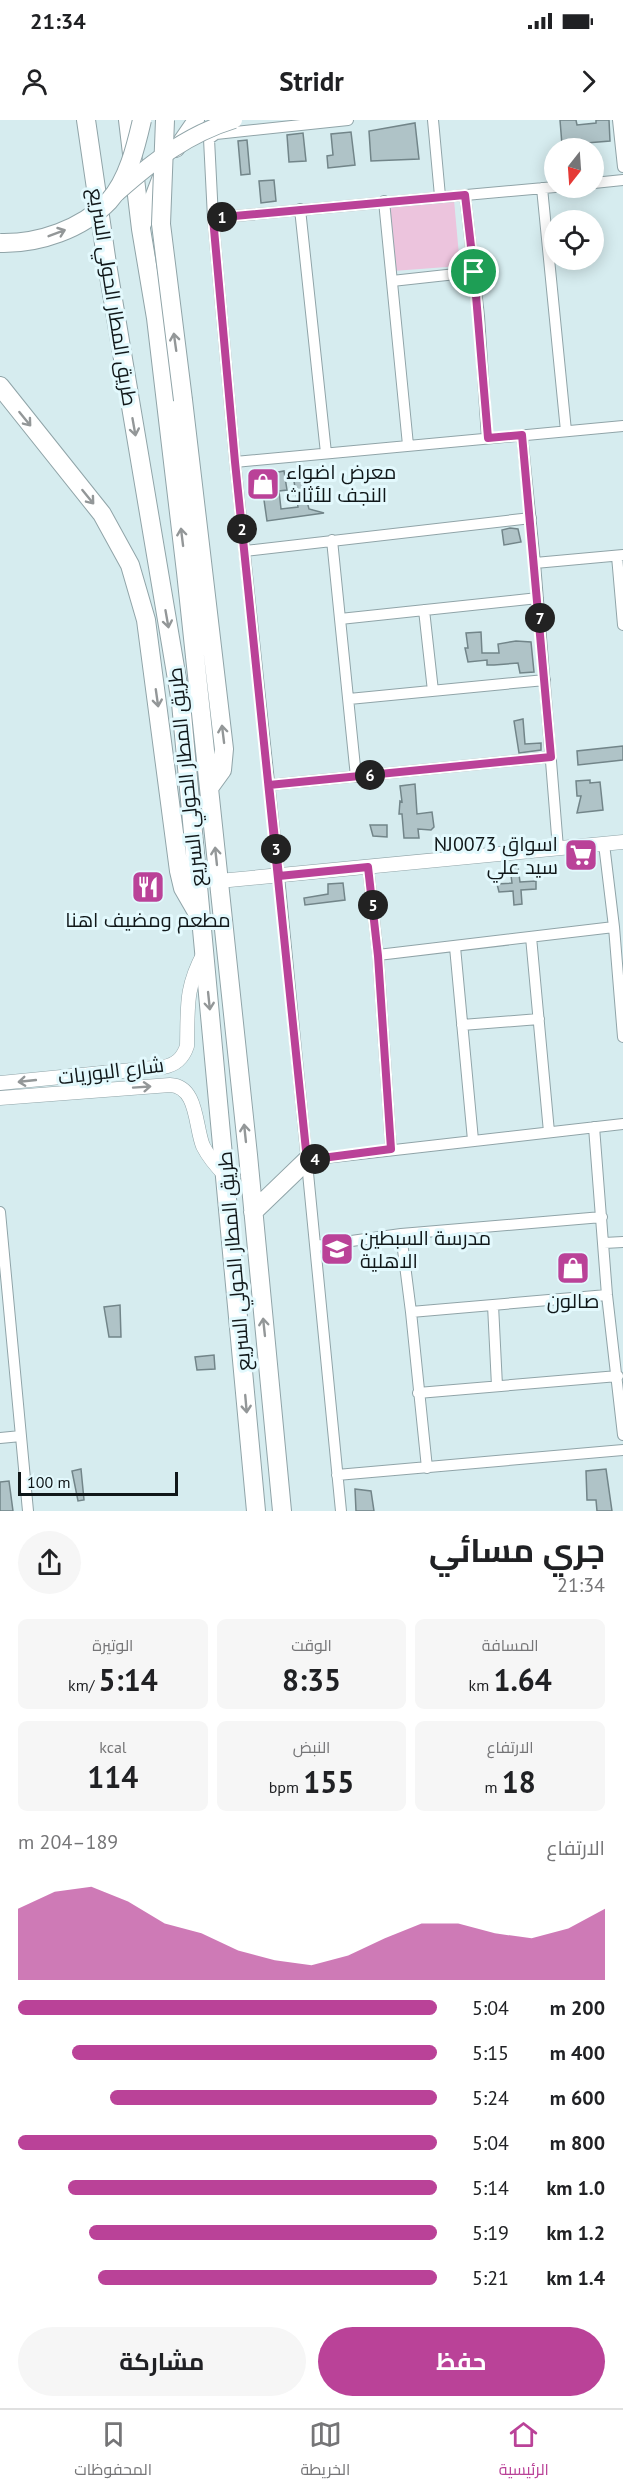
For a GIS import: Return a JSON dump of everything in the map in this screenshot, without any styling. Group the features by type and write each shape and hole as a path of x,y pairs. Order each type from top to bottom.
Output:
{"highway":[{"name":"طريق المطار الحولي السريع","path":"86,120 107,264 181,703 256,1511"},
{"name":"طريق المطار الحولي السريع","path":"128,120 141,229 159,341 219,881 282,1511"},
{"path":"0,243 25,242 59,233 90,216 110,200 129,164 142,120"},
{"path":"165,120 161,224 224,749 222,770 208,788"},
{"path":"0,386 102,514 130,565 140,592 146,620 179,872 191,903 201,917"},
{"path":"253,1212 307,1160"}],"main road":[{"path":"141,229 161,175 173,152 196,120"},
{"path":"110,200 173,147 209,128 234,120"}],"street":[{"path":"340,1511 279,876 235,462 213,218 209,139 213,136 348,120"},
{"path":"433,120 440,196"},
{"path":"618,120 623,167"},
{"path":"604,182 623,180"},
{"path":"213,218 542,188 566,431"},
{"path":"465,195 488,438"},
{"path":"384,201 408,445"},
{"path":"300,209 326,453"},
{"path":"392,281 474,272"},
{"path":"235,462 623,426"},
{"path":"522,435 535,563 558,848"},
{"path":"245,551 531,518"},
{"path":"332,540 357,777"},
{"path":"535,563 620,556 623,625"},
{"path":"340,619 538,598"},
{"path":"424,610 433,691"},
{"path":"349,699 545,680"},
{"path":"269,785 551,757"},
{"path":"219,881 623,842"},
{"path":"604,844 614,927 623,1037"},
{"path":"368,867 378,956 391,1149"},
{"path":"378,956 614,927"},
{"path":"531,937 549,1132"},
{"path":"455,947 473,1140"},
{"name":"شارع البوريات","path":"0,1083 163,1067 176,1063 185,1053 187,1046 188,991 204,952"},
{"path":"462,1025 539,1019"},
{"name":"شارع البوريات","path":"0,1098 170,1085 180,1087 190,1097 204,1149 226,1176"},
{"path":"307,1160 623,1124"},
{"path":"594,1127 607,1295 623,1435"},
{"path":"0,1212 28,1511"},
{"path":"316,1246 401,1234 602,1217"},
{"path":"401,1234 427,1468"},
{"path":"604,1243 623,1242"},
{"path":"411,1312 607,1295"},
{"path":"493,1305 497,1386"},
{"path":"418,1393 618,1376"},
{"path":"0,1438 21,1436"},
{"path":"337,1475 623,1450"}],"shaded area":[{"path":"454,200 460,266 393,271 388,205"}],"building":[{"path":"560,120 576,120 577,125 596,123 596,120 609,120 610,141 604,142 604,138 561,138"},
{"path":"415,123 419,159 371,161 369,131"},
{"path":"351,132 355,165 328,168 327,156 333,155 331,134"},
{"path":"303,133 306,161 289,162 287,135"},
{"path":"247,140 250,174 241,175 238,141"},
{"path":"274,180 276,201 261,203 259,181"},
{"path":"273,471 273,473 284,471 287,490 279,491 281,509 298,507 294,481 306,479 308,493 305,494 309,509 324,513 267,521 260,472"},
{"path":"518,529 521,542 504,545 502,530"},
{"path":"481,632 482,653 499,653 498,644 516,641 531,642 534,672 520,673 518,663 487,665 487,660 468,662 465,648 468,648 466,633"},
{"path":"523,719 525,744 541,743 541,750 519,753 514,721"},
{"path":"623,746 623,760 578,765 577,751"},
{"path":"590,780 590,783 600,782 603,810 577,813 581,796 577,796 576,781"},
{"path":"415,784 417,814 432,812 434,827 431,830 418,829 419,838 404,838 402,814 399,814 400,801 402,802 400,786"},
{"path":"370,825 387,825 387,837 373,836"},
{"path":"518,867 520,882 536,881 536,889 521,890 522,904 514,905 513,891 499,892 497,884 512,883 510,868"},
{"path":"343,883 345,900 305,905 304,898 328,894 328,884"},
{"path":"120,1305 121,1337 109,1337 104,1307"},
{"path":"214,1355 215,1369 197,1370 195,1357"},
{"path":"81,1469 84,1500 78,1501 72,1471"},
{"path":"606,1469 612,1511 597,1511 596,1500 587,1500 586,1471"},
{"path":"9,1481 13,1511 0,1511 0,1482"},
{"path":"355,1489 371,1491 374,1511 356,1511"}],"place":[{"name":"معرض اضواء النجف للأثاث","path":"263,484"},
{"name":"NJ0073 اسواق سيد علي","path":"581,855"},
{"name":"مطعم ومضيف اهنا","path":"148,887"},
{"name":"مدرسة السبطين الاهلية","path":"337,1249"},
{"name":"صالون","path":"573,1268"}],"route":[{"path":"465,195 474,272 488,438 522,435 551,757 269,785 279,876 368,867 378,956 391,1149 307,1160 235,462 213,218 465,195"}]}
